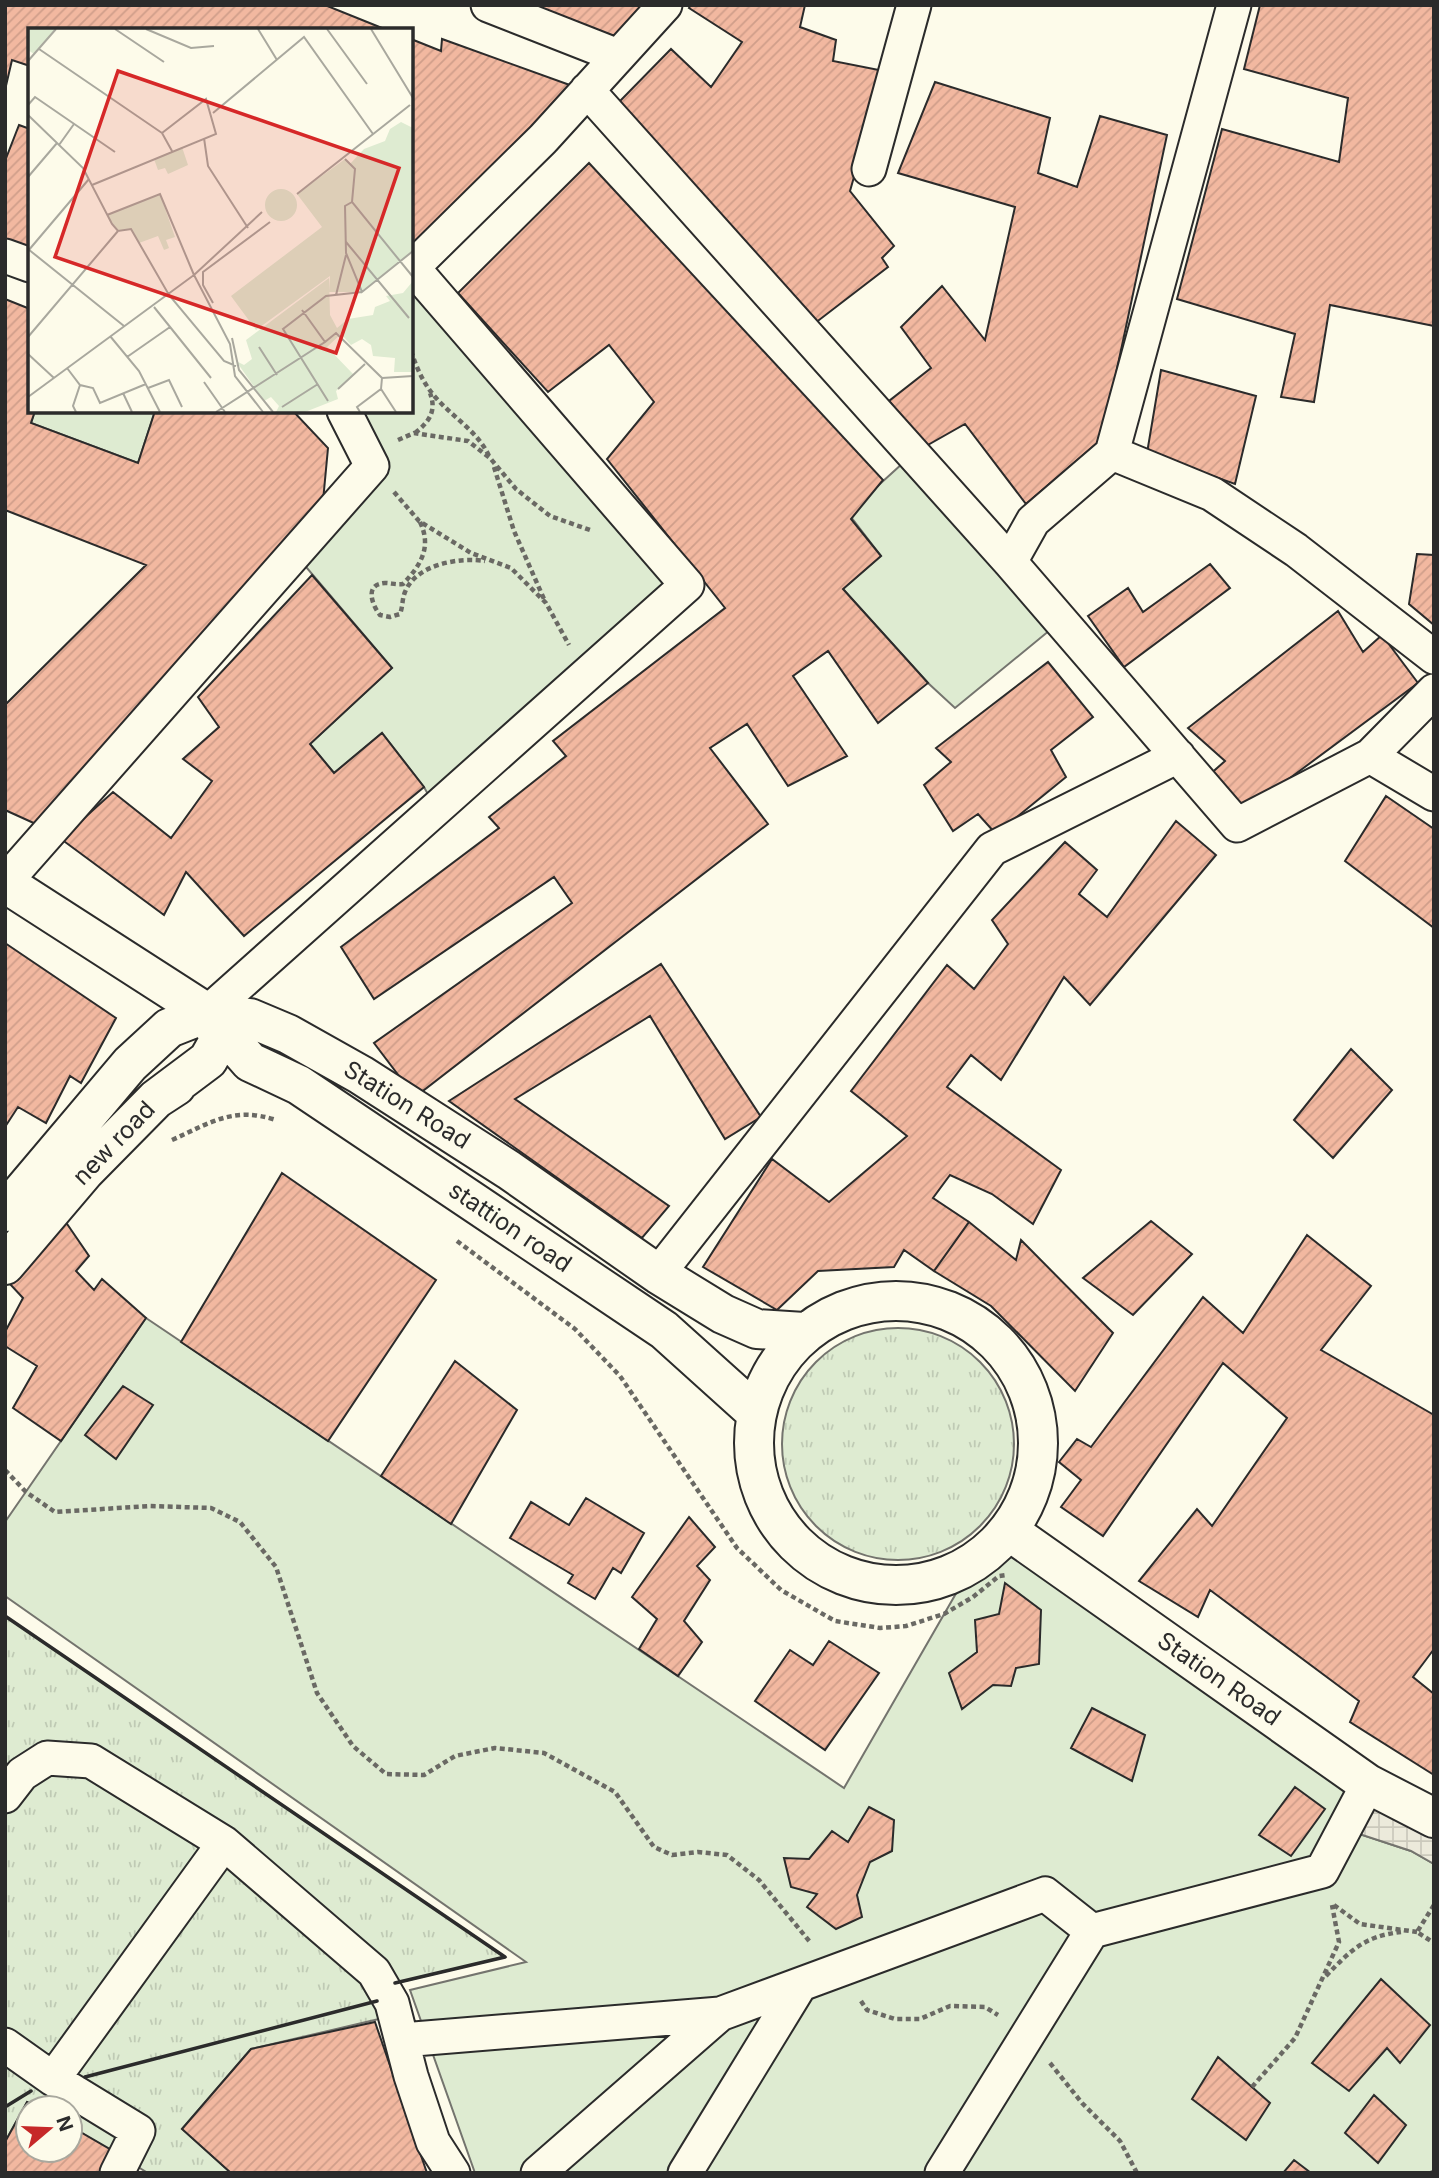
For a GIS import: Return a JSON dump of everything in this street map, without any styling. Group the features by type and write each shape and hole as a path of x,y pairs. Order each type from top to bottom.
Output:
{"main road":[{"name":"Station Road","path":"5,882 208,1013 250,1018 288,1034 362,1075 509,1170 658,1274 723,1314 757,1329 804,1332"},
{"path":"208,1013 250,1062"},
{"path":"156,1099 208,1060 219,1039 208,1013"},
{"name":"new road","path":"5,1212 130,1064 169,1028 208,1013"},
{"name":"new road","path":"5,1265 85,1171 156,1099 202,1070 250,1062"},
{"name":"stattion road","path":"250,1062 299,1085 663,1330 755,1412"},
{"path":"889,1299 935,1304 977,1324 1010,1357 1031,1398 1039,1444 1031,1490 1009,1531 973,1563 929,1583 881,1586 834,1573 795,1545 766,1506 753,1460 755,1412 804,1332 844,1308 889,1299"},
{"name":"Station Road","path":"1009,1531 1368,1784 1434,1818"}],"street":[{"path":"488,5 618,56"},
{"path":"413,267 543,139 665,5"},
{"path":"869,169 914,5"},
{"path":"1010,562 1033,521 1112,453 1234,5"},
{"path":"587,90 1010,562 1237,825 1370,756 1434,691"},
{"path":"5,256 28,264"},
{"path":"208,1013 687,585 413,269"},
{"path":"5,882 372,466 345,413"},
{"path":"1112,453 1212,494 1296,550 1434,657"},
{"path":"658,1274 992,849 1178,755"},
{"path":"1370,756 1434,794"},
{"path":"5,1796 22,1774 47,1758 92,1761 224,1843 374,1972 392,2003 433,2142 453,2173"},
{"path":"942,2173 1092,1931 1322,1871 1368,1784"},
{"path":"53,2079 224,1843"},
{"path":"402,2040 720,2014 1045,1894 1092,1931"},
{"path":"685,2173 800,1985"},
{"path":"538,2173 720,2014"},
{"path":"5,2045 53,2079 138,2131 117,2173"}],"path":[{"path":"413,357 417,370 436,399 484,446 499,477 514,531 546,603 568,642 582,678"},
{"path":"427,386 433,403 426,424 414,433 387,445 372,466 419,521 426,534 426,552 414,572 402,584 378,584 372,589 370,596 373,606 380,615 390,617 400,614 405,590 428,569 450,561 470,559 495,562"},
{"path":"414,433 468,441 490,458 516,489 550,516 590,530 616,531 631,520"},
{"path":"419,521 471,554 511,568 546,603"},
{"path":"165,1142 229,1115 258,1114 284,1122"},
{"path":"452,1238 575,1329 620,1376 737,1548 781,1590 835,1622 880,1628 906,1626 944,1614 973,1597 999,1576 1016,1577"},
{"path":"5,1470 26,1492 55,1512 150,1506 211,1508 240,1522 276,1567 317,1693 353,1746 386,1774 424,1775 455,1756 495,1748 544,1753 614,1792 654,1847 672,1855 698,1852 727,1856 759,1880 821,1955 840,1970"},
{"path":"1252,2087 1295,2038 1339,1942 1322,1871"},
{"path":"1332,1904 1360,1924 1417,1933 1434,1943"},
{"path":"1417,1933 1434,1905"},
{"path":"1323,1979 1354,1947 1385,1934 1408,1931"}],"green space":[{"path":"413,271 687,585 436,809 424,787 382,733 334,773 310,744 392,668 295,554 372,466 345,413 413,413"},
{"path":"34,413 154,413 138,463 31,423"},
{"path":"914,453 1061,621 955,708 928,683 843,589 881,556 848,513"},
{"path":"146,1318 844,1788 973,1564 1009,1531 1368,1784 1344,1829 1411,1851 1434,1864 1434,2173 475,2173 410,1990 526,1962 5,1596 5,1522"},
{"path":"898,1328 942,1337 980,1362 1005,1400 1014,1444 1005,1488 980,1526 942,1551 898,1560 854,1551 816,1526 791,1488 782,1444 791,1400 816,1362 854,1337"},
{"path":"5,1616 505,1957 392,1984 396,2015 251,2049 182,2129 231,2173 148,2173 84,2134 84,2094 14,2094 14,2126 5,2142"}],"shaded area":[{"path":"1368,1784 1434,1818 1434,1864 1411,1851 1344,1829"}],"building":[{"path":"5,5 325,5 382,28 28,28 28,65 12,60 5,90"},
{"path":"521,5 651,5 616,43"},
{"path":"691,5 805,5 800,27 836,40 833,61 884,71 850,191 894,246 882,258 888,267 810,327 619,102 671,49 711,87 742,42 689,8"},
{"path":"1260,5 1434,5 1434,326 1330,305 1314,402 1281,397 1295,334 1177,299 1222,129 1339,162 1348,98 1244,69"},
{"path":"442,39 578,88 413,251 413,40 441,51"},
{"path":"935,82 1050,118 1038,173 1077,187 1100,116 1167,135 1102,439 1026,504 965,424 926,446 889,401 931,368 901,327 942,286 985,340 1015,207 898,173"},
{"path":"19,125 28,128 28,250 5,242 5,161"},
{"path":"589,163 883,480 851,519 881,556 843,589 928,683 878,723 828,651 793,676 847,756 788,786 747,724 710,748 768,824 415,1097 374,1043 572,903 554,877 374,999 341,947 499,828 489,817 566,756 553,741 725,608 607,459 654,402 609,345 548,392 458,293"},
{"path":"5,299 28,308 28,413 34,413 31,423 138,463 154,413 295,413 328,448 323,501 38,825 5,810 5,705 146,565 5,510"},
{"path":"1161,370 1256,396 1235,484 1147,453"},
{"path":"1417,554 1434,555 1434,625 1409,604"},
{"path":"1210,564 1230,588 1124,667 1088,616 1128,588 1143,612"},
{"path":"312,575 392,668 310,744 334,773 382,733 424,787 244,936 186,872 164,915 61,839 113,792 171,838 212,781 183,759 219,727 198,697"},
{"path":"1338,611 1363,652 1382,635 1418,683 1286,781 1235,814 1207,777 1225,761 1188,728"},
{"path":"1048,662 1093,717 1051,750 1066,777 996,834 978,814 953,831 924,785 951,762 936,748"},
{"path":"1386,796 1434,829 1434,928 1345,861"},
{"path":"1176,821 1216,855 1090,1005 1064,977 1001,1080 971,1055 947,1087 1061,1170 1033,1224 992,1194 950,1175 933,1198 969,1222 934,1271 904,1250 894,1267 818,1271 777,1310 703,1267 772,1159 829,1202 907,1136 851,1091 947,965 974,989 1008,944 992,920 1065,842 1097,870 1079,894 1107,917"},
{"path":"5,943 116,1018 81,1083 70,1076 46,1123 18,1107 5,1127"},
{"path":"661,964 761,1117 725,1139 650,1016 515,1099 669,1206 642,1238 449,1101"},
{"path":"1351,1049 1392,1090 1333,1158 1294,1120"},
{"path":"282,1173 436,1280 328,1441 181,1342"},
{"path":"63,1218 89,1256 76,1271 94,1290 102,1279 146,1318 61,1441 13,1408 37,1366 5,1346 5,1332 23,1298 9,1283"},
{"path":"1151,1221 1192,1254 1133,1315 1083,1278"},
{"path":"969,1222 1016,1260 1021,1240 1113,1333 1075,1391 991,1306 934,1271"},
{"path":"1307,1235 1371,1286 1321,1350 1434,1415 1434,1649 1413,1677 1434,1694 1434,1775 1350,1722 1359,1701 1210,1590 1198,1617 1139,1581 1197,1509 1212,1526 1287,1418 1223,1363 1103,1536 1061,1507 1081,1480 1059,1462 1077,1439 1091,1447 1203,1297 1243,1333"},
{"path":"455,1361 517,1410 451,1524 381,1476"},
{"path":"123,1386 153,1405 116,1459 85,1435"},
{"path":"586,1498 644,1533 621,1573 613,1568 595,1599 568,1583 573,1575 510,1538 531,1502 569,1525"},
{"path":"689,1517 715,1547 697,1566 710,1580 684,1621 702,1642 678,1676 639,1649 657,1619 632,1597"},
{"path":"1005,1583 1041,1610 1039,1664 1016,1668 1011,1686 993,1685 962,1709 949,1673 977,1652 975,1620 999,1614"},
{"path":"829,1641 879,1673 825,1750 755,1701 790,1650 813,1665"},
{"path":"1092,1708 1145,1735 1132,1781 1071,1748"},
{"path":"1295,1787 1325,1809 1291,1856 1259,1835"},
{"path":"869,1807 894,1820 892,1851 870,1862 857,1895 862,1917 836,1929 807,1907 817,1894 791,1887 784,1858 809,1859 832,1831 848,1842"},
{"path":"1381,1979 1430,2025 1400,2063 1387,2048 1349,2091 1312,2063"},
{"path":"375,2022 427,2173 231,2173 182,2129 251,2049"},
{"path":"1218,2057 1270,2103 1246,2140 1192,2099"},
{"path":"1374,2095 1406,2125 1378,2163 1345,2133"},
{"path":"14,2126 14,2164 84,2164 84,2134 113,2151 101,2173 5,2173 5,2142"},
{"path":"1294,2160 1311,2173 1283,2173"}],"wall":[{"path":"5,1616 505,1957 395,1983"},
{"path":"85,2077 377,2001"},
{"path":"5,2107 31,2091"}]}
